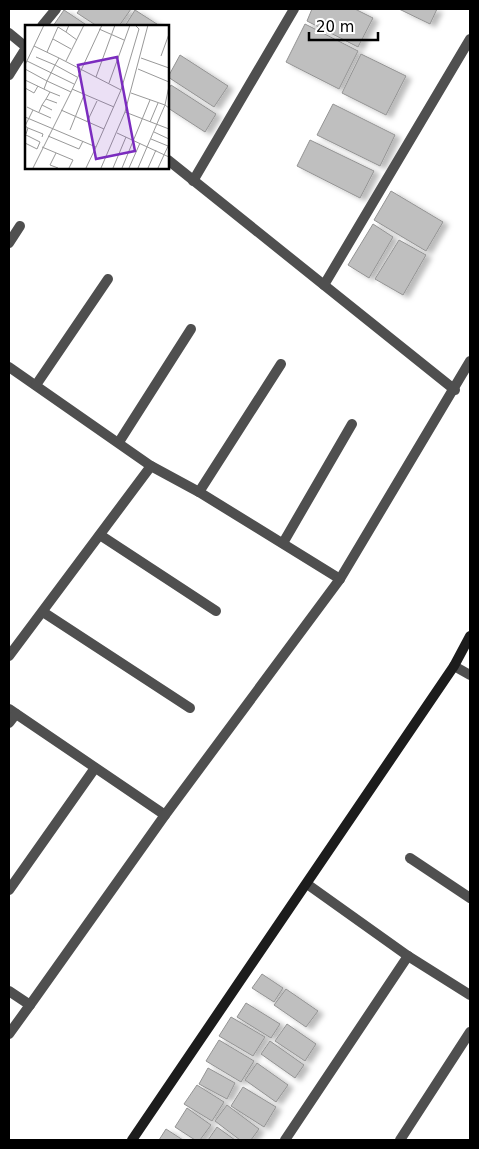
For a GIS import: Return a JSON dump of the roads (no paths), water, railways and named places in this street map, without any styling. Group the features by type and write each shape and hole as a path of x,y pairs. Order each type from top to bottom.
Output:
{"street":[{"path":"43,25 56,9"},
{"path":"193,181 294,9"},
{"path":"9,34 25,46"},
{"path":"324,285 470,39"},
{"path":"9,75 25,49"},
{"path":"169,161 455,390"},
{"path":"9,243 20,226"},
{"path":"36,385 108,279"},
{"path":"119,442 191,329"},
{"path":"9,1034 165,815 340,579 455,390 470,361"},
{"path":"199,492 281,364"},
{"path":"10,369 119,442 151,466 199,492 340,579"},
{"path":"283,543 352,424"},
{"path":"9,656 151,466"},
{"path":"100,535 216,611"},
{"path":"43,612 190,708"},
{"path":"132,1140 454,666 470,636"},
{"path":"454,666 470,675"},
{"path":"9,724 12,711 165,815"},
{"path":"9,890 95,768"},
{"path":"410,858 470,898"},
{"path":"307,884 408,956 470,995"},
{"path":"285,1140 408,956"},
{"path":"9,992 30,1005"},
{"path":"400,1140 470,1032"}]}
